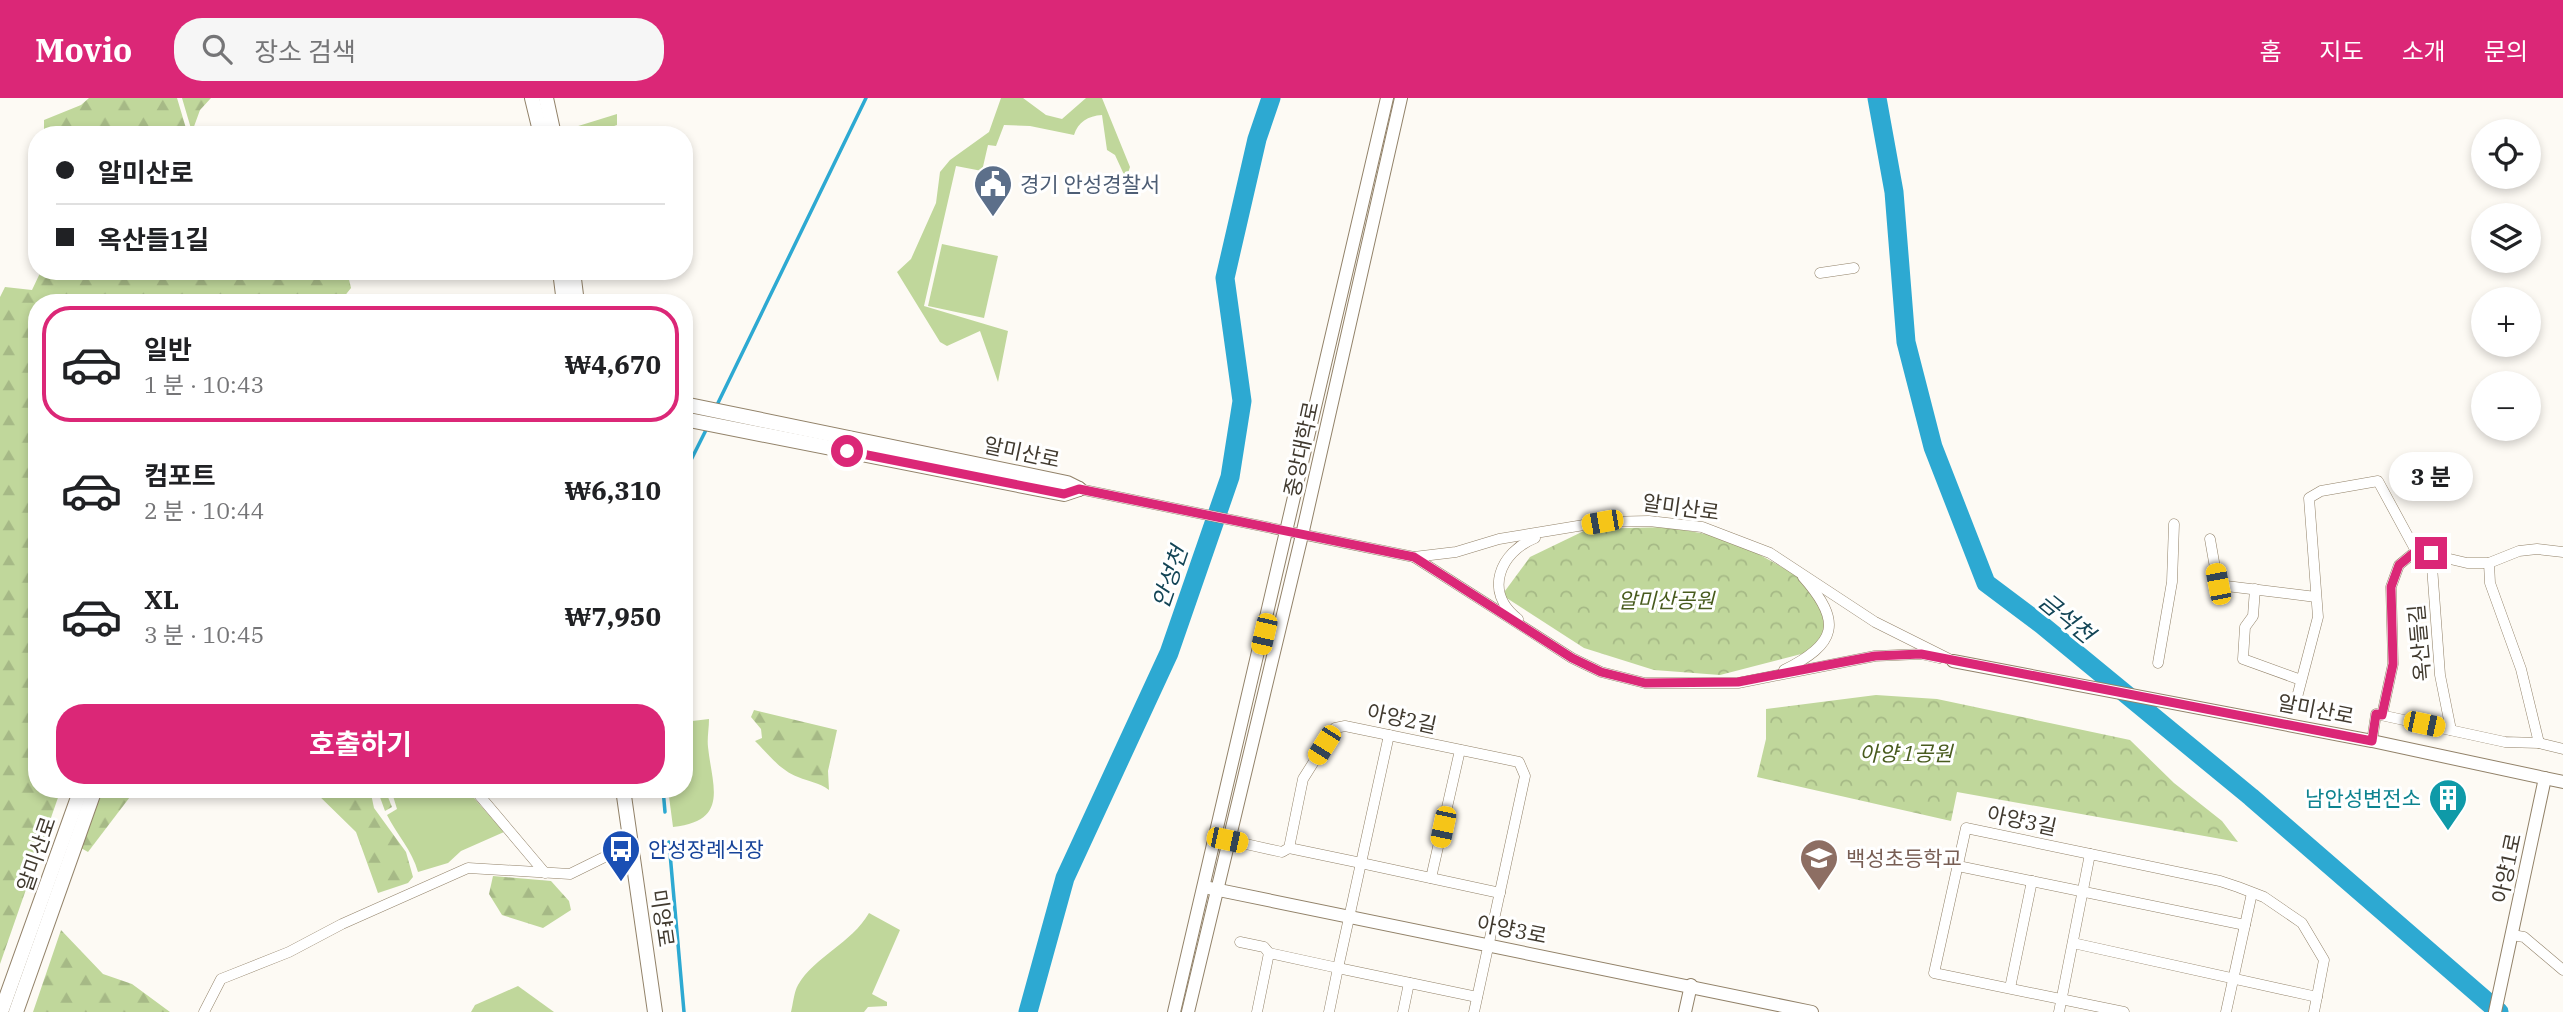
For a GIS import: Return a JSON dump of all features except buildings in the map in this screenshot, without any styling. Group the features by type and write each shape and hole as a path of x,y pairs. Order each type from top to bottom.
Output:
{"main road":[{"path":"532,98 539,126"},
{"path":"546,98 552,126"},
{"name":"알미산로","path":"693,406 1053,480 1079,489"},
{"name":"알미산로","path":"693,421 1064,494 1079,489"},
{"name":"알미산로","path":"1,1012 78,798"},
{"name":"알미산로","path":"16,1012 92,798"},
{"name":"미양로","path":"624,798 655,1012"}],"street":[{"name":"중앙대학로","path":"1188,1012 1210,888 1287,533 1387,98"},
{"name":"중앙대학로","path":"1174,1012 1210,888 1227,840 1302,535 1401,98"},
{"path":"1820,273 1854,268"},
{"path":"2296,701 2318,617 2314,534 2309,498 2321,491 2378,481 2403,522 2416,551"},
{"name":"알미산로","path":"1079,489 1414,557 1456,552 1499,539 1576,527 1649,521 1702,527 1742,539 1794,566 1875,622 1953,660"},
{"path":"2158,663 2172,582 2174,524"},
{"path":"1555,648 1514,615 1502,595 1498,578 1506,560 1519,545 1576,527"},
{"path":"2210,539 2218,584 2316,597"},
{"path":"2372,741 2393,664 2391,587 2399,565 2416,551 2467,563 2489,563 2519,551 2537,549 2563,552"},
{"name":"옥산들길","path":"2431,553 2440,675 2451,730"},
{"name":"알미산로","path":"1414,557 1555,648 1601,672 1645,683 1738,682 1875,656 1921,654 2372,741 2563,782"},
{"path":"2489,563 2490,583 2521,669 2539,743"},
{"path":"1771,676 1809,657 1826,640 1831,626 1821,601 1794,566"},
{"path":"2255,589 2253,616 2245,627 2243,659 2301,680"},
{"path":"2379,715 2505,742 2539,743 2563,749"},
{"name":"아양2길","path":"1289,848 1303,779 1335,728 1345,726 1519,762 1525,776 1474,1012"},
{"path":"1329,1012 1390,735"},
{"path":"1431,878 1460,750"},
{"name":"아양1로","path":"2495,1012 2545,778"},
{"path":"482,798 545,873"},
{"name":"아양3길","path":"2124,1012 1934,972 1966,828 2220,881 2252,892 2302,923 2324,960 2314,1012"},
{"path":"1227,840 1282,852 1289,848 1500,893"},
{"path":"204,1012 221,979 289,952 342,924 468,868 570,874 631,844"},
{"path":"2059,1012 2090,854"},
{"path":"1958,866 2245,925"},
{"path":"2010,988 2032,881"},
{"name":"아양3로","path":"1210,888 1812,1012"},
{"path":"2226,1012 2252,892"},
{"path":"2512,935 2524,937 2563,970"},
{"path":"1240,942 1265,947 1269,953 1477,997"},
{"path":"2073,943 2316,997"},
{"path":"1256,1012 1269,953"},
{"path":"1403,1012 1409,983"},
{"path":"1685,1012 1691,985"}],"green space":[{"path":"89,98 177,98 185,126 44,126 44,120 81,105"},
{"path":"182,98 211,98 200,110 194,126 190,126"},
{"path":"1001,98 1023,98 1046,115 1062,119 1086,98 1102,98 1130,167 1126,179 1115,155 1107,150 1102,115 1084,120 1074,135 1030,126 1004,125 996,146 988,145 982,171 956,166 924,306 1008,331 998,382 980,331 947,346 940,342 897,272 911,259 936,203 940,172 950,160 989,132"},
{"path":"617,114 617,125 614,126 578,126"},
{"path":"942,244 998,256 984,318 928,306"},
{"path":"37,280 349,280 351,288 346,294 28,294 28,798 58,798 0,964 0,297 5,287 32,290"},
{"name":"알미산공원","path":"1669,527 1731,539 1818,587 1828,623 1813,651 1720,675 1654,670 1584,648 1502,595 1530,557 1588,529"},
{"name":"아양 1공원","path":"1876,695 1937,699 2130,740 2174,783 2222,821 2238,842 1957,792 1951,821 1757,777 1766,739 1766,709"},
{"path":"754,710 837,730 828,771 829,790 786,771 755,741 762,738 761,729 751,717"},
{"path":"709,719 708,744 713,799 710,809 703,817 673,827 669,798 693,798 693,721"},
{"path":"99,798 129,798 88,852 81,848"},
{"path":"321,798 372,798 374,808 406,852 413,877 408,883 378,893 356,832"},
{"path":"380,798 388,798 392,807 385,811"},
{"path":"394,798 474,798 504,832 461,851 448,863 418,872 387,815 397,809"},
{"path":"493,876 551,881 569,901 571,910 543,928 502,915 489,894"},
{"path":"869,913 900,930 872,994 887,1002 887,1006 868,1007 864,1012 791,1012 797,988 805,975 853,933"},
{"path":"61,930 103,974 132,984 170,1012 33,1012"},
{"path":"518,986 554,1012 471,1012 475,1005"}],"waterway":[{"path":"717,405 866,98"},
{"name":"안성천","path":"1028,1012 1065,878 1169,653 1230,477 1242,401 1225,278 1257,139 1271,98"},
{"name":"금석천","path":"1877,98 1894,192 1906,342 1933,447 1986,583 2042,625 2251,797 2499,1012"},
{"path":"693,456 706,430"},
{"path":"664,798 665,812"},
{"path":"669,842 684,1012"}],"place":[{"name":"경기 안성경찰서","path":"993,218"},
{"name":"남안성변전소","path":"2448,832"},
{"name":"안성장례식장","path":"621,883"},
{"name":"백성초등학교","path":"1819,892"}],"route":[{"path":"847,451 1064,494 1079,489 1414,557 1572,658 1601,672 1645,683 1738,682 1875,656 1921,654 2372,741 2376,714 2382,715 2393,664 2391,587 2399,565 2416,551 2431,553"}]}
